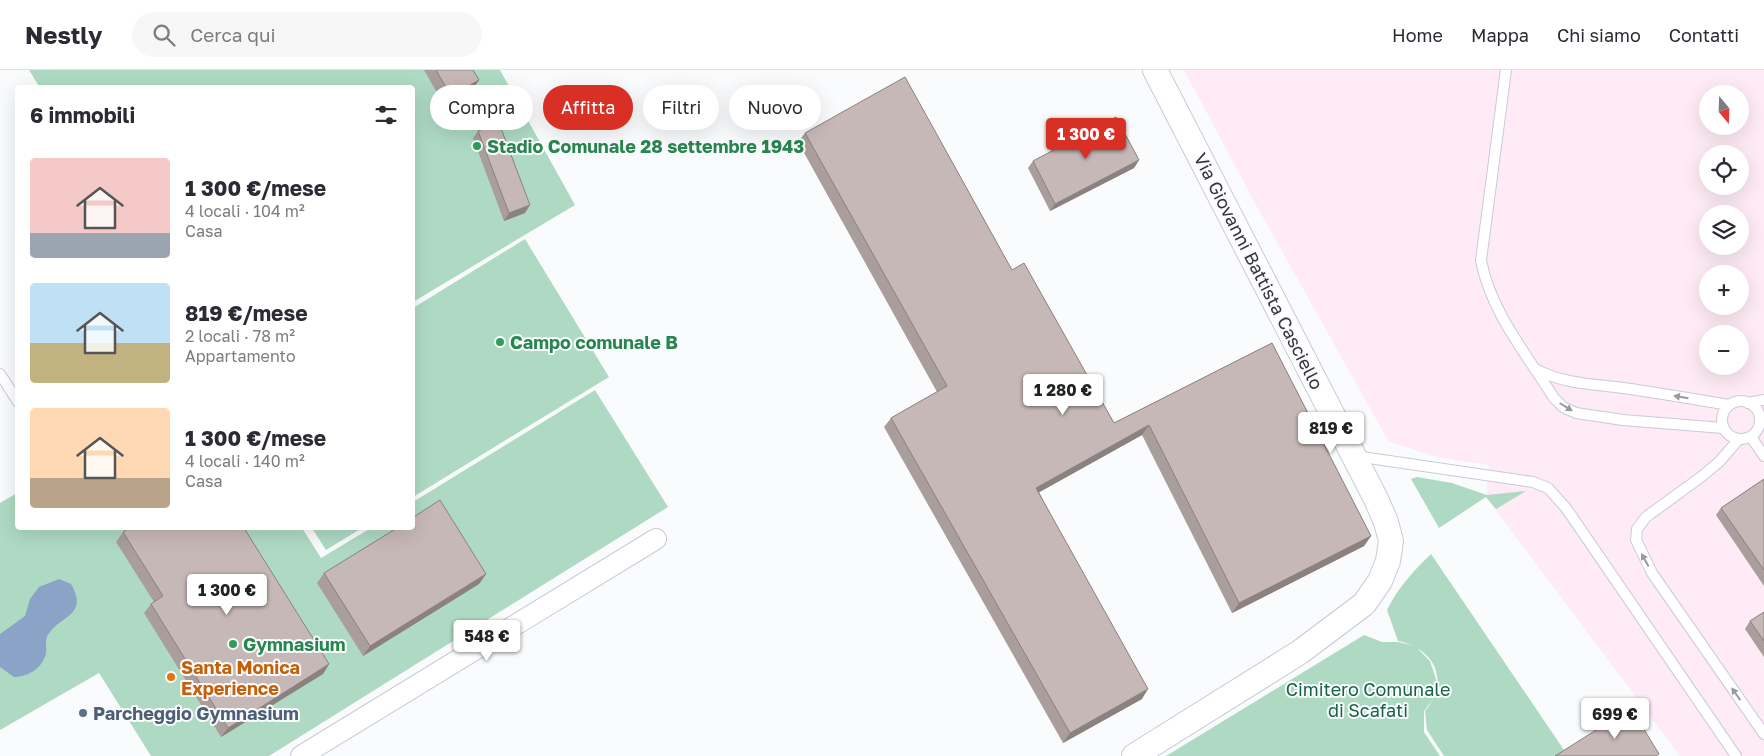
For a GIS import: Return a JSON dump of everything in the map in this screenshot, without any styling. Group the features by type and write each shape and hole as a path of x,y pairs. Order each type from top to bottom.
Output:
{"street":[{"name":"Via Giovanni Battista Casciello","path":"1134,756 1300,652 1364,604 1380,581 1388,561 1391,541 1386,522 1354,456 1155,70"},
{"path":"301,756 656,539"}],"lane":[{"path":"1506,70 1481,260 1484,278 1492,298 1554,398 1563,407 1576,413 1652,423 1723,428"},
{"path":"1536,370 1562,381 1573,383 1623,388 1729,405"},
{"path":"0,374 15,397"},
{"path":"1748,403 1757,410 1762,419 1755,433 1750,437 1739,439 1727,434 1723,428 1722,416 1729,405 1735,402 1748,403 1764,400"},
{"path":"1750,437 1764,456"},
{"path":"1739,439 1719,462 1646,517 1637,529 1636,540 1652,573 1764,734"},
{"path":"1354,456 1526,480 1548,488 1566,508 1736,756"}],"shaded area":[{"path":"1184,70 1764,70 1764,756 1680,756 1486,497 1489,465 1441,458 1389,442 1256,205"}],"green space":[{"name":"Stadio Comunale 28 settembre 1943","path":"29,70 500,70 508,85 430,85 430,130 533,129 575,205 415,301 415,85 38,85"},
{"name":"Campo comunale B","path":"525,239 609,377 415,496 415,307"},
{"path":"595,390 668,507 269,756 151,756 99,673 0,730 0,503 15,494 15,530 303,530 321,558 368,530 415,530 415,501"},
{"path":"1417,477 1452,483 1487,495 1526,491 1496,509 1486,497 1439,528 1411,479"},
{"path":"313,530 359,530 326,550"},
{"path":"1431,554 1566,753 1561,756 1444,756 1427,730 1425,711 1433,699 1437,688 1435,667 1421,651 1411,645 1398,641 1387,610 1406,580"},
{"name":"Cimitero Comunale di Scafati","path":"1364,635 1382,642 1398,642 1415,646 1430,661 1436,679 1436,690 1433,699 1424,711 1424,732 1440,756 1166,756"}],"water":[{"path":"59,579 71,584 76,595 77,603 75,609 47,637 46,653 42,663 34,671 14,677 0,667 0,634 25,616 30,599 39,587"}],"building":[{"path":"436,70 473,70 479,80 470,85 445,85"},
{"path":"905,77 1012,270 1024,263 1114,423 1272,343 1371,536 1239,603 1149,425 1036,488 1148,689 1070,733 891,418 947,386 805,133 810,130 821,130 821,124"},
{"path":"1116,117 1139,160 1055,204 1033,161"},
{"path":"502,130 530,205 509,213 478,131"},
{"path":"1764,479 1764,570 1721,508"},
{"path":"440,500 486,574 370,646 324,573 394,530 415,530 415,516"},
{"name":"Gymnasium","path":"126,530 245,530 329,664 228,728 151,604 163,596 123,532"},
{"path":"1764,612 1764,641 1750,621"},
{"path":"1631,708 1659,754 1656,756 1555,756"}],"place":[{"name":"Stadio Comunale 28 settembre 1943","path":"477,146"},
{"name":"Campo comunale B","path":"500,342"},
{"name":"Gymnasium","path":"233,644"},
{"name":"Santa Monica Experience","path":"171,677"},
{"name":"Parcheggio Gymnasium","path":"83,713"}]}
